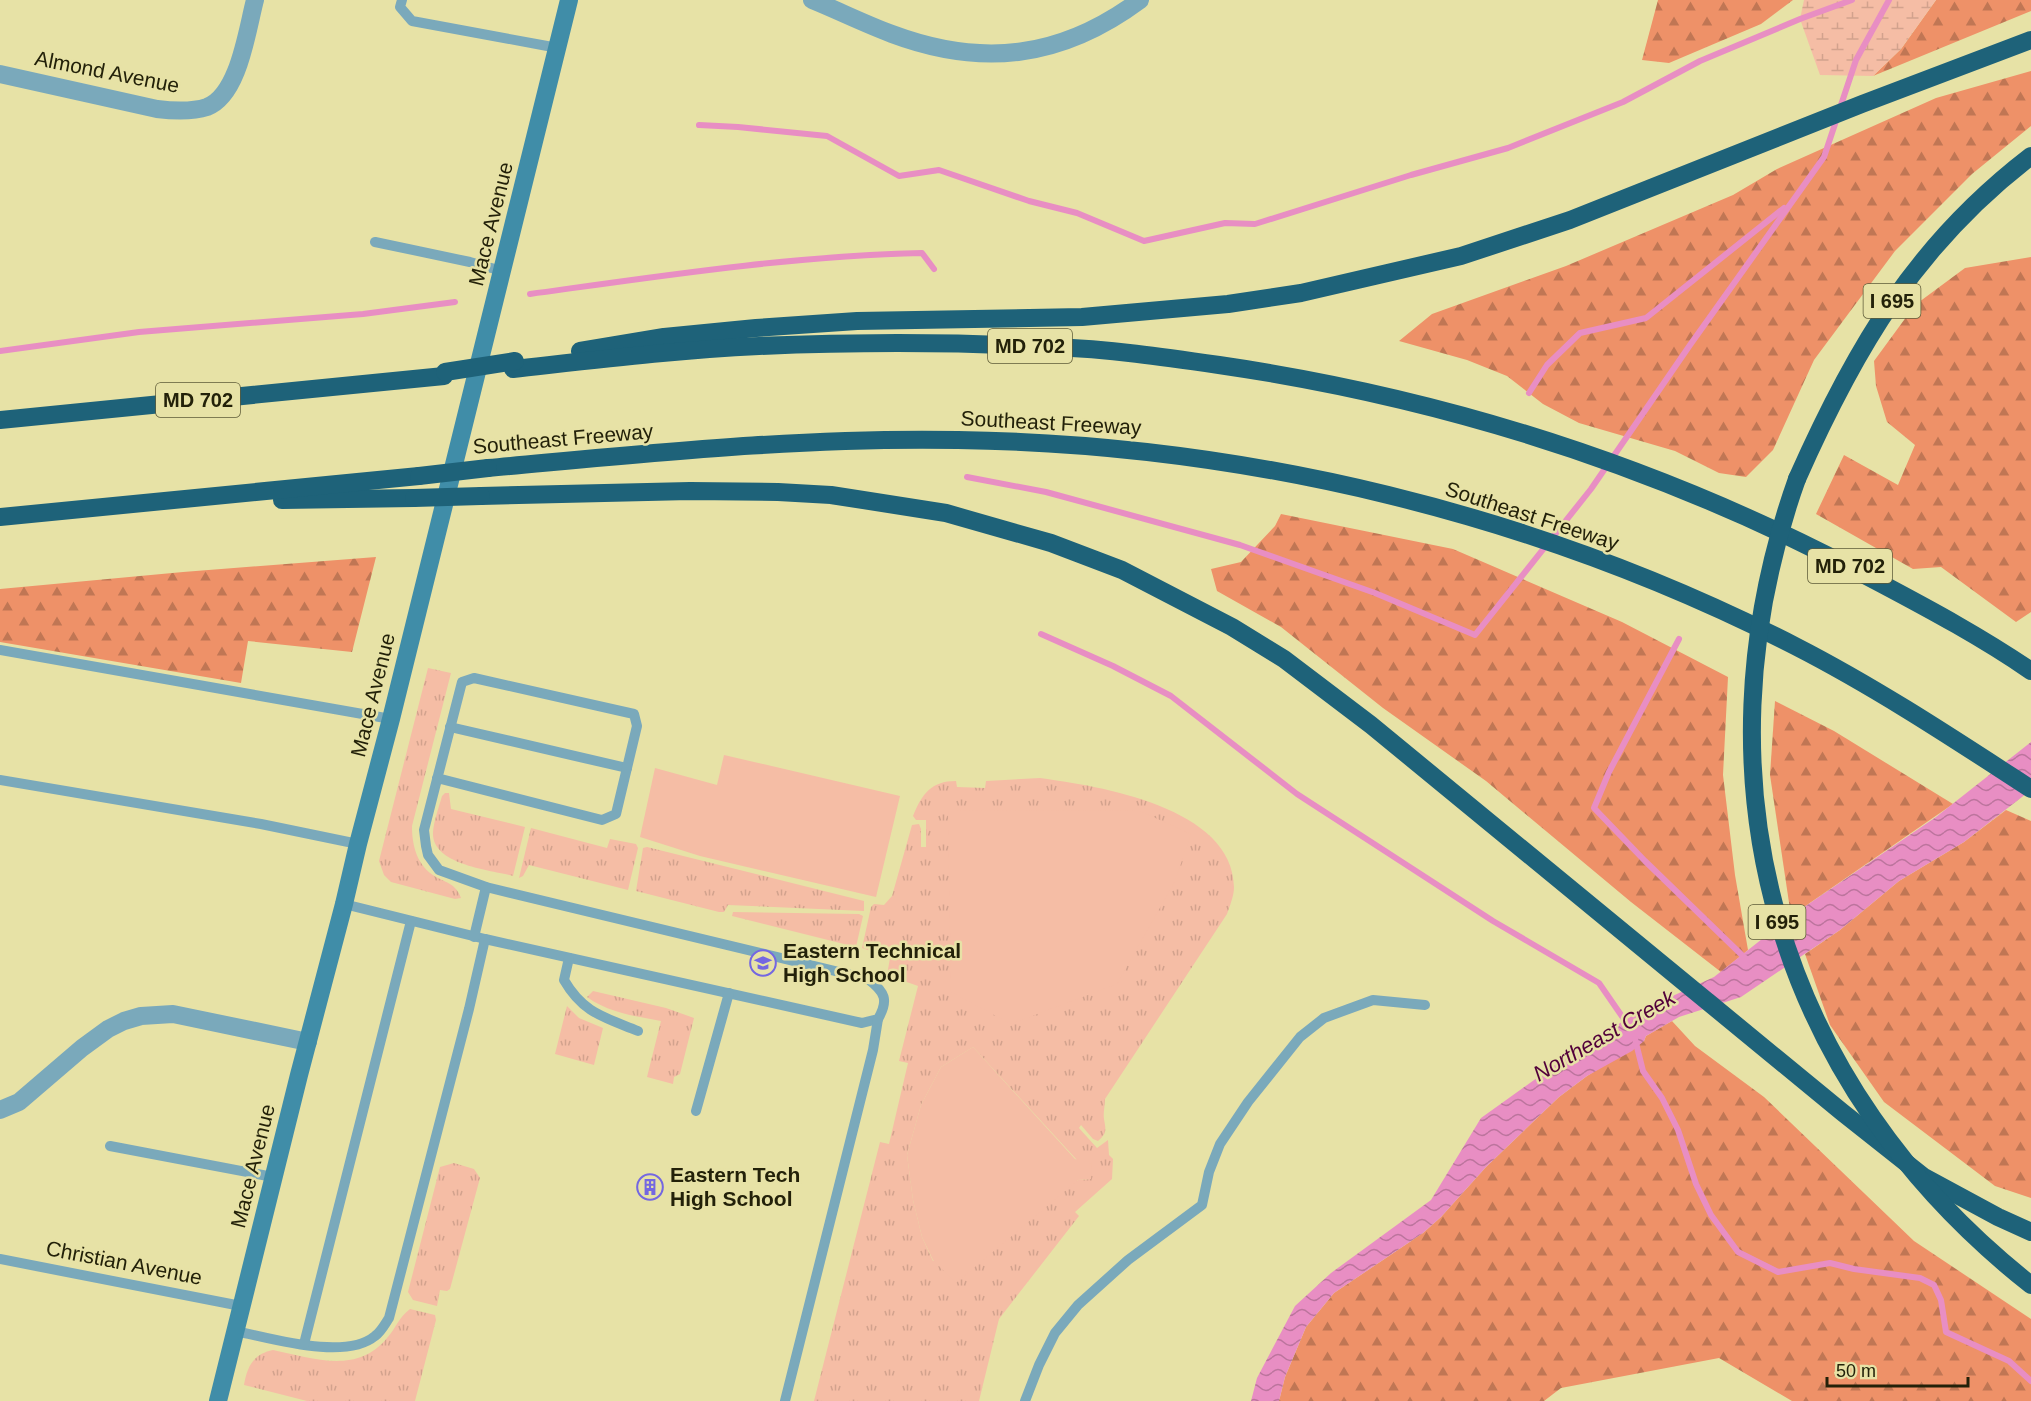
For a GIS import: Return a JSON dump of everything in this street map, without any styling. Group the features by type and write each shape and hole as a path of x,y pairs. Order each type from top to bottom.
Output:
{"highway":[{"path":"514,365 664,337 756,328 856,321 1082,317 1228,304 1300,293 1408,269 1511,240 1570,220 2026,42"},
{"name":"I 695","path":"2031,156 1978,199 1911,274 1879,320 1847,373 1797,479 1782,523 1766,589 1756,652 1751,705 1752,767 1766,875 1778,923 1820,1030 1851,1086 1895,1151 1948,1212 1993,1255 2031,1285"},
{"name":"MD 702","path":"0,420 395,380 514,365 757,346 859,344 1057,347 1155,356 1265,372 1351,388 1436,408 1538,437 1681,487 1835,558 1926,607 2031,671"},
{"name":"Southeast Freeway","path":"0,517 488,468 762,444 864,440 959,440 1056,444 1149,452 1246,465 1336,483 1474,519 1622,567 1726,612 1863,683 2031,789"},
{"path":"157,502 668,491 831,495 946,513 1051,543 1122,570 1232,627 1284,659 1371,724 1924,1177 2031,1233"}],"main road":[{"name":"Mace Avenue","path":"218,1401 273,1177 345,904 358,844 569,0"}],"street":[{"name":"Almond Avenue","path":"0,74 157,109 205,108 222,97 235,76 255,0"},
{"path":"812,0 893,34 930,45 983,54 1011,53 1071,39 1116,18 1140,0"},
{"path":"0,1110 18,1102 82,1047 108,1029 141,1016 173,1014 308,1042"}],"lane":[{"path":"402,0 400,7 411,21 558,48"},
{"path":"375,242 502,271"},
{"path":"0,650 391,719"},
{"path":"437,778 602,820 616,814 637,726 634,714 474,678 462,682 450,727 437,778 424,830 428,855 440,870 486,887 867,979 878,987 884,997 885,1007 878,1019 873,1050 785,1401"},
{"path":"450,727 627,768"},
{"path":"0,780 358,844"},
{"path":"235,1331 322,1347 349,1347 375,1336 389,1318 469,1009 486,887"},
{"path":"345,904 480,938 862,1023 878,1019"},
{"path":"304,1344 411,921"},
{"path":"569,958 564,980 580,1003 598,1015 638,1031"},
{"path":"696,1111 729,993"},
{"path":"1025,1401 1055,1333 1078,1305 1128,1260 1202,1205 1209,1172 1220,1144 1248,1102 1300,1037 1324,1018 1373,1000 1425,1005"},
{"path":"110,1146 273,1177"},
{"name":"Christian Avenue","path":"0,1259 241,1306"}],"green space":[{"path":"1658,0 1793,0 1761,24 1669,63 1642,60"},
{"path":"1804,0 1936,0 1901,49 1873,76 1820,75 1800,19"},
{"path":"1936,0 2031,0 2031,11 1873,76 1901,49"},
{"path":"2031,71 2031,126 1972,174 1895,251 1814,360 1773,450 1746,477 1719,473 1675,451 1579,423 1543,404 1507,376 1467,360 1399,341 1432,314 1566,266 1733,195 1777,169 1936,98"},
{"path":"2031,257 2031,612 2016,622 1941,567 1913,569 1816,514 1844,455 1898,485 1915,445 1887,422 1876,386 1874,361 1915,305 1965,268"},
{"path":"1281,514 1453,549 1622,622 1728,677 1723,775 1735,875 1748,950 1721,972 1631,902 1486,781 1383,708 1281,627 1217,591 1211,569 1241,562 1275,526"},
{"path":"376,557 352,652 248,641 241,683 0,642 0,589"},
{"path":"428,668 451,673 412,826 413,841 424,867 457,890 461,898 455,899 391,882 384,875 379,861"},
{"path":"1775,701 1834,731 1953,804 1791,916 1770,775"},
{"path":"724,755 900,796 876,897 700,856 640,837 655,768 717,785"},
{"path":"1040,778 1095,787 1159,806 1188,819 1212,837 1228,860 1234,887 1233,897 1227,914 1105,1099 1103,1136 1098,1141 1093,1139 1081,1125 1079,1128 1097,1148 1108,1140 1109,1155 1113,1159 1112,1179 1075,1212 1079,1216 999,1319 979,1401 814,1401 880,1142 889,1144 908,1063 899,1061 918,986 887,975 890,958 862,948 871,907 874,904 884,905 892,896 912,825 919,824 921,847 926,847 926,820 916,820 913,816 928,790 940,783 956,781 957,787 985,788 986,781","holes":["973,1047 1076,1159 1090,1179 1078,1180 933,1261 922,1237 913,1200 907,1155 921,1105 941,1067"]},
{"path":"445,793 449,793 451,809 525,827 513,876 464,864 441,852 435,843 433,832 435,818"},
{"path":"948,810 1140,811 1191,834 1175,881 1117,984 1011,1024 951,992"},
{"path":"2006,810 2031,821 2031,1198 1995,1186 1884,1102 1830,1025 1805,954 1840,930 1899,881 1964,842"},
{"path":"531,828 607,848 610,839 636,844 638,848 628,890 529,865 523,876 519,878"},
{"path":"647,847 864,901 864,911 728,905 724,912 719,912 636,891 643,848"},
{"path":"733,912 859,914 863,916 856,947 732,916"},
{"path":"593,991 666,1008 694,1018 680,1074 674,1077 673,1084 647,1077 661,1021 604,1007 587,997"},
{"path":"567,1006 579,1018 603,1028 594,1065 555,1054"},
{"path":"1672,1021 1695,1046 1764,1097 1914,1241 2031,1319 2031,1401 1792,1401 1719,1358 1561,1388 1544,1401 1279,1401 1285,1377 1306,1327 1334,1293 1423,1233 1441,1217 1486,1167 1559,1097 1587,1076 1644,1041 1646,1036"},
{"path":"973,1047 1075,1159 1092,1164 1091,1179 1078,1180 956,1283 933,1260 922,1237 913,1200 907,1155 921,1105 941,1067"},
{"path":"454,1163 474,1169 480,1178 450,1289 440,1290 437,1306 413,1300 408,1292 440,1167"},
{"path":"410,1309 435,1315 436,1320 415,1401 307,1401 244,1385 252,1362 260,1355 273,1350 333,1361 362,1357 387,1338"}],"water":[{"name":"Northeast Creek","path":"2031,742 2031,790 1964,842 1899,881 1840,930 1741,997 1679,1017 1646,1036 1644,1041 1632,1051 1587,1076 1559,1097 1486,1167 1441,1217 1423,1233 1334,1293 1306,1327 1285,1377 1279,1401 1251,1401 1257,1378 1295,1306 1331,1273 1431,1200 1481,1118 1580,1047 1642,1010 1714,977 1791,916 1936,817"}],"waterway":[{"path":"699,125 827,136 899,176 939,170 1029,201 1077,213 1144,241 1225,223 1255,224 1411,175 1508,148 1623,102 1700,61 1852,0"},
{"path":"1840,108 1856,60 1889,0"},
{"path":"967,477 1046,492 1240,545 1375,593 1475,635 1591,489 1824,157 1837,118"},
{"path":"1529,393 1547,365 1580,333 1646,318 1784,208"},
{"path":"530,294 628,280 824,258 922,253 934,269"},
{"path":"0,351 139,332 363,314 455,302"},
{"path":"1041,634 1113,666 1171,696 1297,794 1493,921 1599,983 1628,1025"},
{"path":"1679,639 1609,772 1594,808 1747,960"},
{"path":"1635,1039 1643,1071 1662,1098 1678,1130 1696,1184 1711,1215 1738,1252 1778,1272 1830,1263 1854,1269 1920,1278 1934,1285 1941,1300 1946,1332 2009,1361 2031,1381"}],"place":[{"name":"Eastern Technical High School","path":"763,963"},
{"name":"Eastern Tech High School","path":"650,1187"}]}
